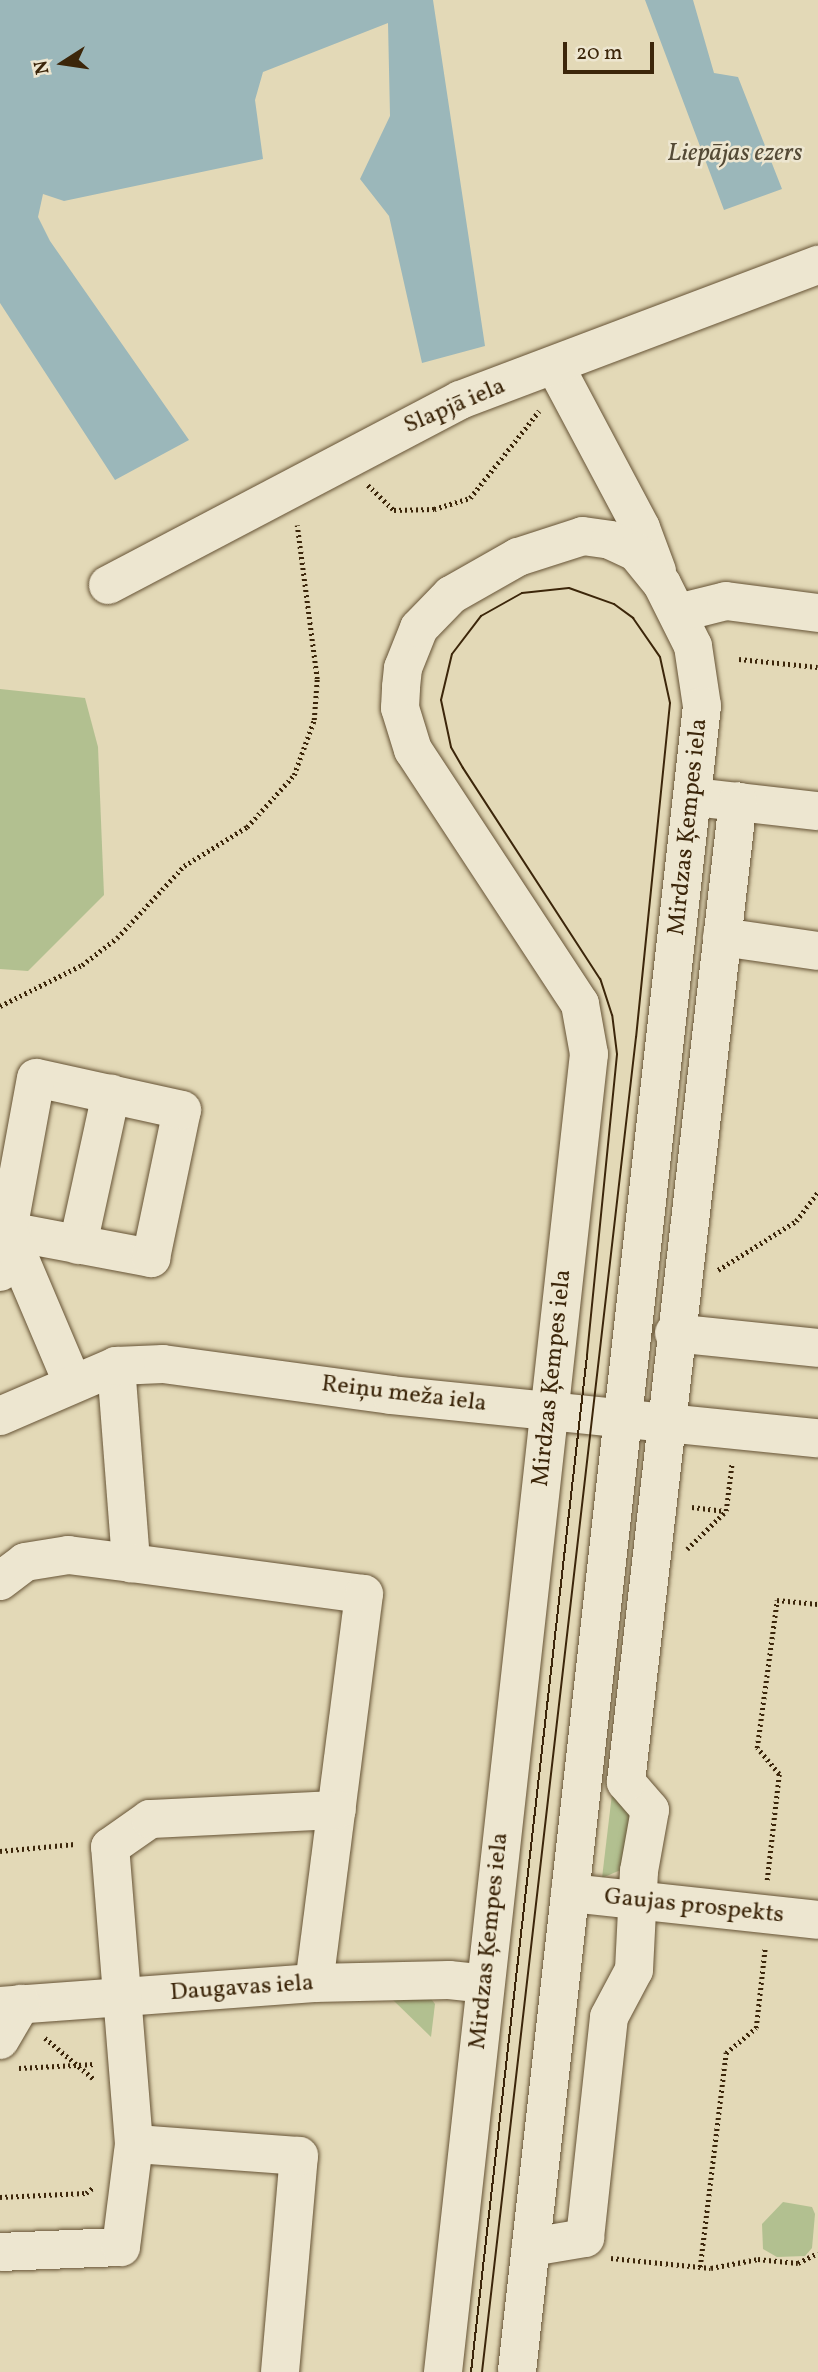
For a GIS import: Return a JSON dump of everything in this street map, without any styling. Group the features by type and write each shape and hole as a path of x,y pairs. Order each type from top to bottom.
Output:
{"street":[{"name":"Slapjā iela","path":"108,584 460,400 559,373 818,265"},
{"name":"Mirdzas Ķempes iela","path":"517,2372 692,797 701,687 693,646 641,528 559,373"},
{"name":"Mirdzas Ķempes iela","path":"583,536 603,494 600,453"},
{"name":"Mirdzas Ķempes iela","path":"443,2372 588,1066 586,1019 540,939 413,750 400,708 403,668 410,647 434,611 491,569 545,545 583,536 610,540 636,552 670,598"},
{"path":"670,598 726,601 811,612"},
{"path":"692,797 818,811"},
{"path":"531,2247 585,2238 610,2017 634,1970 638,1902 650,1810 626,1782 681,1271 738,802"},
{"path":"722,937 818,951"},
{"path":"0,1272 36,1078 182,1110 151,1258 8,1231"},
{"path":"78,1245 111,1094"},
{"path":"8,1231 72,1382"},
{"path":"674,1333 818,1348"},
{"name":"Reiņu meža iela","path":"0,1416 72,1382 116,1366 163,1364 621,1420 818,1438"},
{"path":"116,1366 131,1563"},
{"path":"0,1581 25,1562 68,1555 364,1594 314,1983"},
{"path":"0,2252 121,2247 133,2136 110,1847 150,1819 337,1810"},
{"name":"Gaujas prospekts","path":"570,1893 638,1902 767,1900 818,1920"},
{"name":"Daugavas iela","path":"20,2014 121,1998 314,1983 449,1980 485,1984"},
{"path":"6,2054 20,2014"},
{"path":"133,2136 299,2155 279,2372"}],"path":[{"path":"359,451 370,491 394,510 453,505 470,498 500,466 559,373"},
{"path":"0,1006 82,965 117,939 184,866 247,827 294,775 314,720 317,679 291,486"},
{"path":"739,659 818,667"},
{"path":"681,1271 715,1272 796,1221 818,1192"},
{"path":"647,1588 726,1511 736,1430"},
{"path":"700,2267 726,2053 756,2028 779,1774 757,1748 777,1600 818,1604"},
{"path":"0,2197 86,2193 133,2136 78,2065 20,2014"},
{"path":"6,2054 78,2065 127,2063"},
{"path":"607,2258 700,2267 758,2259 797,2263 818,2253"}],"green space":[{"path":"0,689 85,698 98,747 104,895 28,971 0,969"},
{"path":"612,1794 632,1816 623,1869 602,1878"},
{"path":"429,1996 435,2004 431,2037 393,2000"},
{"path":"783,2202 812,2207 815,2214 812,2248 805,2256 777,2257 763,2249 762,2224"}],"water":[{"path":"0,0 433,0 485,346 422,363 389,216 360,179 390,116 388,23 263,72 255,100 263,159 64,201 43,194 38,217 50,241 189,440 115,480 0,303"},
{"name":"Liepājas ezers","path":"645,0 693,0 714,73 738,77 782,189 724,210"}],"tram line":[{"path":"471,2372 587,1355 617,1054 612,1015 600,979 451,747 441,700 452,654 481,616 522,593 569,588 614,604 633,618 660,657 670,703 636,1037 482,2372"}]}
